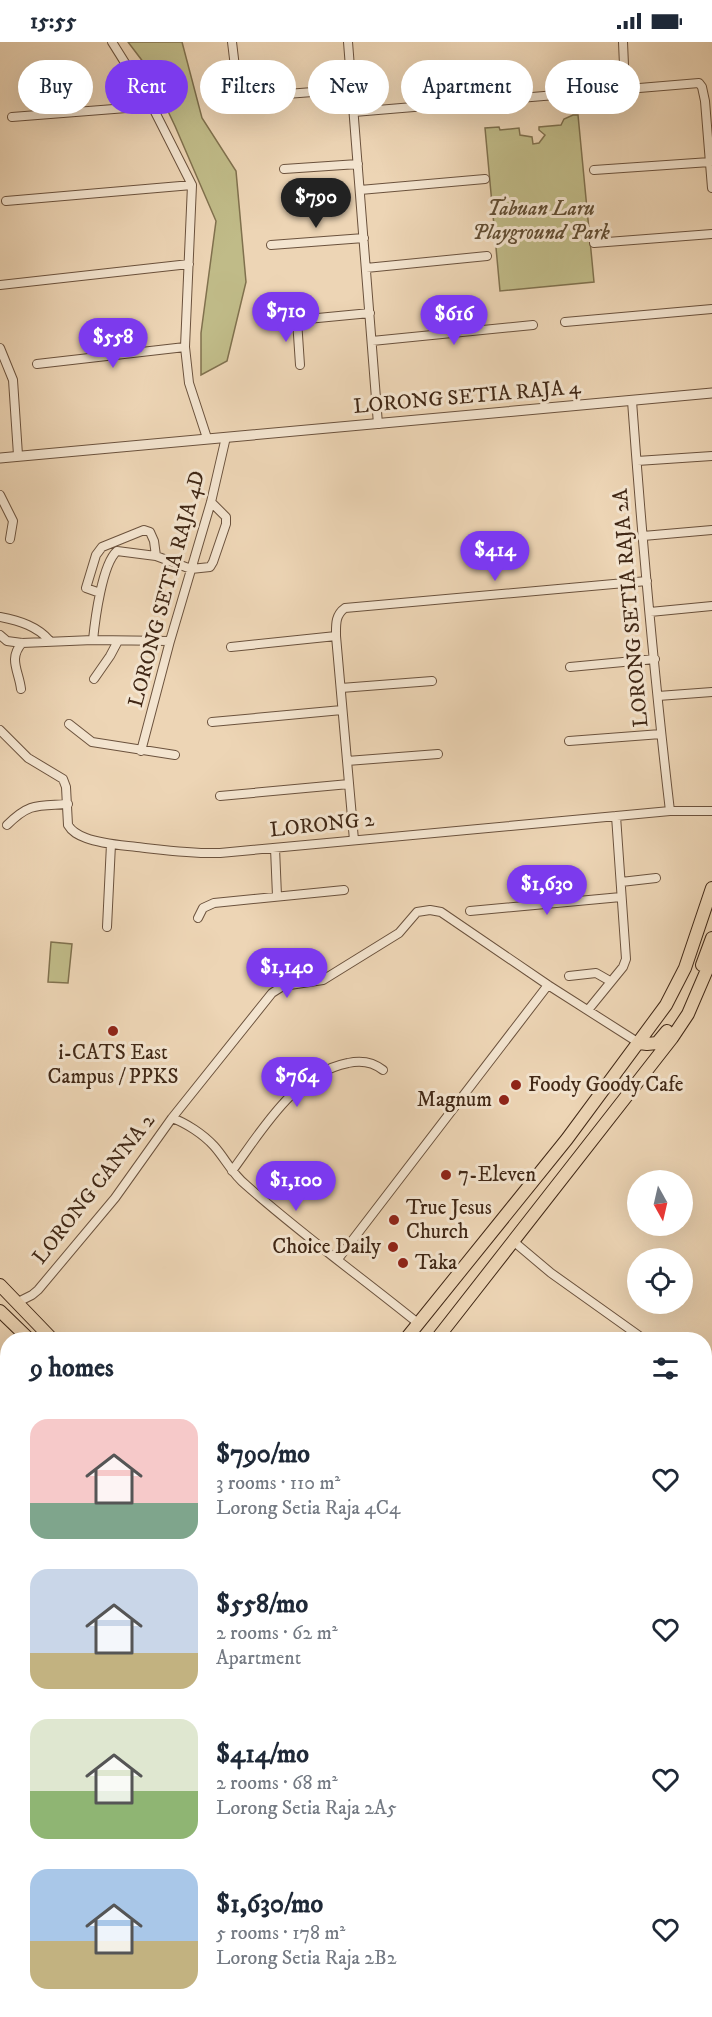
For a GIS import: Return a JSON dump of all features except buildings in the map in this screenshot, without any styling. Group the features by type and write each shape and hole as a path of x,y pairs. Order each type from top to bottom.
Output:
{"main road":[{"path":"412,1332 567,1139 666,1005 685,968 712,888"},
{"path":"666,1005 675,1003 684,990 702,945 712,911"},
{"path":"639,1043 652,1044 661,1040 688,999 712,938"},
{"path":"441,1332 672,1038 688,1014 712,958"},
{"path":"466,1266 498,1236 504,1236 513,1241"},
{"path":"0,1285 45,1332"},
{"path":"0,1311 5,1322 19,1332"}],"street":[{"path":"112,42 123,60"},
{"path":"232,42 238,92 242,95 247,97 308,92"},
{"path":"348,42 350,60"},
{"path":"623,42 624,60"},
{"path":"640,88 699,83 702,87 710,131 712,188"},
{"path":"389,109 545,96"},
{"path":"12,117 105,109"},
{"path":"156,114 192,185 185,347 189,383 207,438"},
{"path":"354,114 378,424"},
{"path":"594,170 710,162"},
{"path":"284,169 358,164"},
{"path":"360,190 485,179"},
{"path":"6,201 192,185"},
{"path":"594,243 712,234"},
{"path":"271,245 364,238"},
{"path":"366,268 487,256"},
{"path":"0,285 189,264"},
{"path":"565,322 712,309"},
{"path":"269,318 297,320 370,313"},
{"path":"297,320 300,365"},
{"path":"372,341 533,325"},
{"path":"37,364 185,347"},
{"path":"0,348 13,380 18,455"},
{"name":"LORONG SETIA RAJA 4","path":"0,458 712,393"},
{"name":"LORONG SETIA RAJA 2A","path":"632,401 661,734 670,811"},
{"name":"LORONG SETIA RAJA 4D","path":"141,751 170,641 211,502 226,437"},
{"path":"636,461 712,456"},
{"path":"0,495 3,509 13,521 10,539"},
{"path":"93,640 100,593 110,561 117,551 156,556 191,568 210,567 226,524 226,517 211,502"},
{"path":"100,593 88,591 86,588 96,555 102,547 144,530 150,532 156,556"},
{"path":"643,536 712,530"},
{"path":"354,840 336,636 337,618 345,608 648,581"},
{"path":"651,612 712,606"},
{"path":"0,617 35,628 44,633 50,641"},
{"path":"0,634 7,641 22,643 93,640 170,641"},
{"path":"231,647 336,636"},
{"path":"94,679 118,641"},
{"path":"21,689 14,664 14,654 22,643"},
{"path":"570,668 655,659"},
{"path":"341,687 432,681"},
{"path":"658,696 712,692"},
{"path":"212,722 342,710"},
{"path":"69,724 90,741 141,751 175,754"},
{"name":"LORONG 2","path":"0,730 28,758 63,779 68,804 68,825 71,830 88,839 111,844 204,854 670,811 712,811"},
{"path":"569,741 661,734"},
{"path":"347,761 438,754"},
{"path":"220,796 349,784"},
{"path":"7,825 20,812 31,808 41,805 68,804"},
{"path":"588,1010 623,967 626,959 615,816"},
{"path":"107,927 111,844"},
{"path":"275,848 277,896"},
{"path":"621,882 656,878"},
{"path":"198,918 203,908 214,903 344,890"},
{"path":"470,911 621,897"},
{"name":"LORONG CANNA 2","path":"16,1303 38,1290 81,1240 115,1198 178,1110 272,993 283,986 323,980 399,933 417,912 430,910 441,912 548,985 639,1043"},
{"path":"569,976 596,973 610,981"},
{"path":"338,1259 548,985"},
{"path":"232,1171 263,1128 296,1089 310,1079 326,1070 357,1061 371,1063 383,1070"},
{"path":"178,1110 184,1122"},
{"path":"172,1118 184,1122 213,1145 242,1183 419,1324"},
{"path":"513,1241 551,1273 634,1332"}],"green space":[{"path":"128,42 182,42 187,60 142,60"},
{"path":"188,65 200,114 236,171 246,282 227,361 201,375 201,333 216,221 169,114 188,114"},
{"name":"Tabuan Laru Playground Park","path":"578,115 594,282 500,291 485,128 499,127 500,130 519,128 520,135 532,137 533,144 539,143 545,135 539,127 561,125 564,119"},
{"path":"51,942 72,944 68,983 48,982"}],"place":[{"name":"i-CATS East Campus / PPKS","path":"113,1031"},
{"name":"Foody Goody Cafe","path":"516,1085"},
{"name":"Magnum","path":"504,1100"},
{"name":"7-Eleven","path":"446,1175"},
{"name":"True Jesus Church","path":"394,1220"},
{"name":"Choice Daily","path":"393,1247"},
{"name":"Taka","path":"403,1263"}]}
